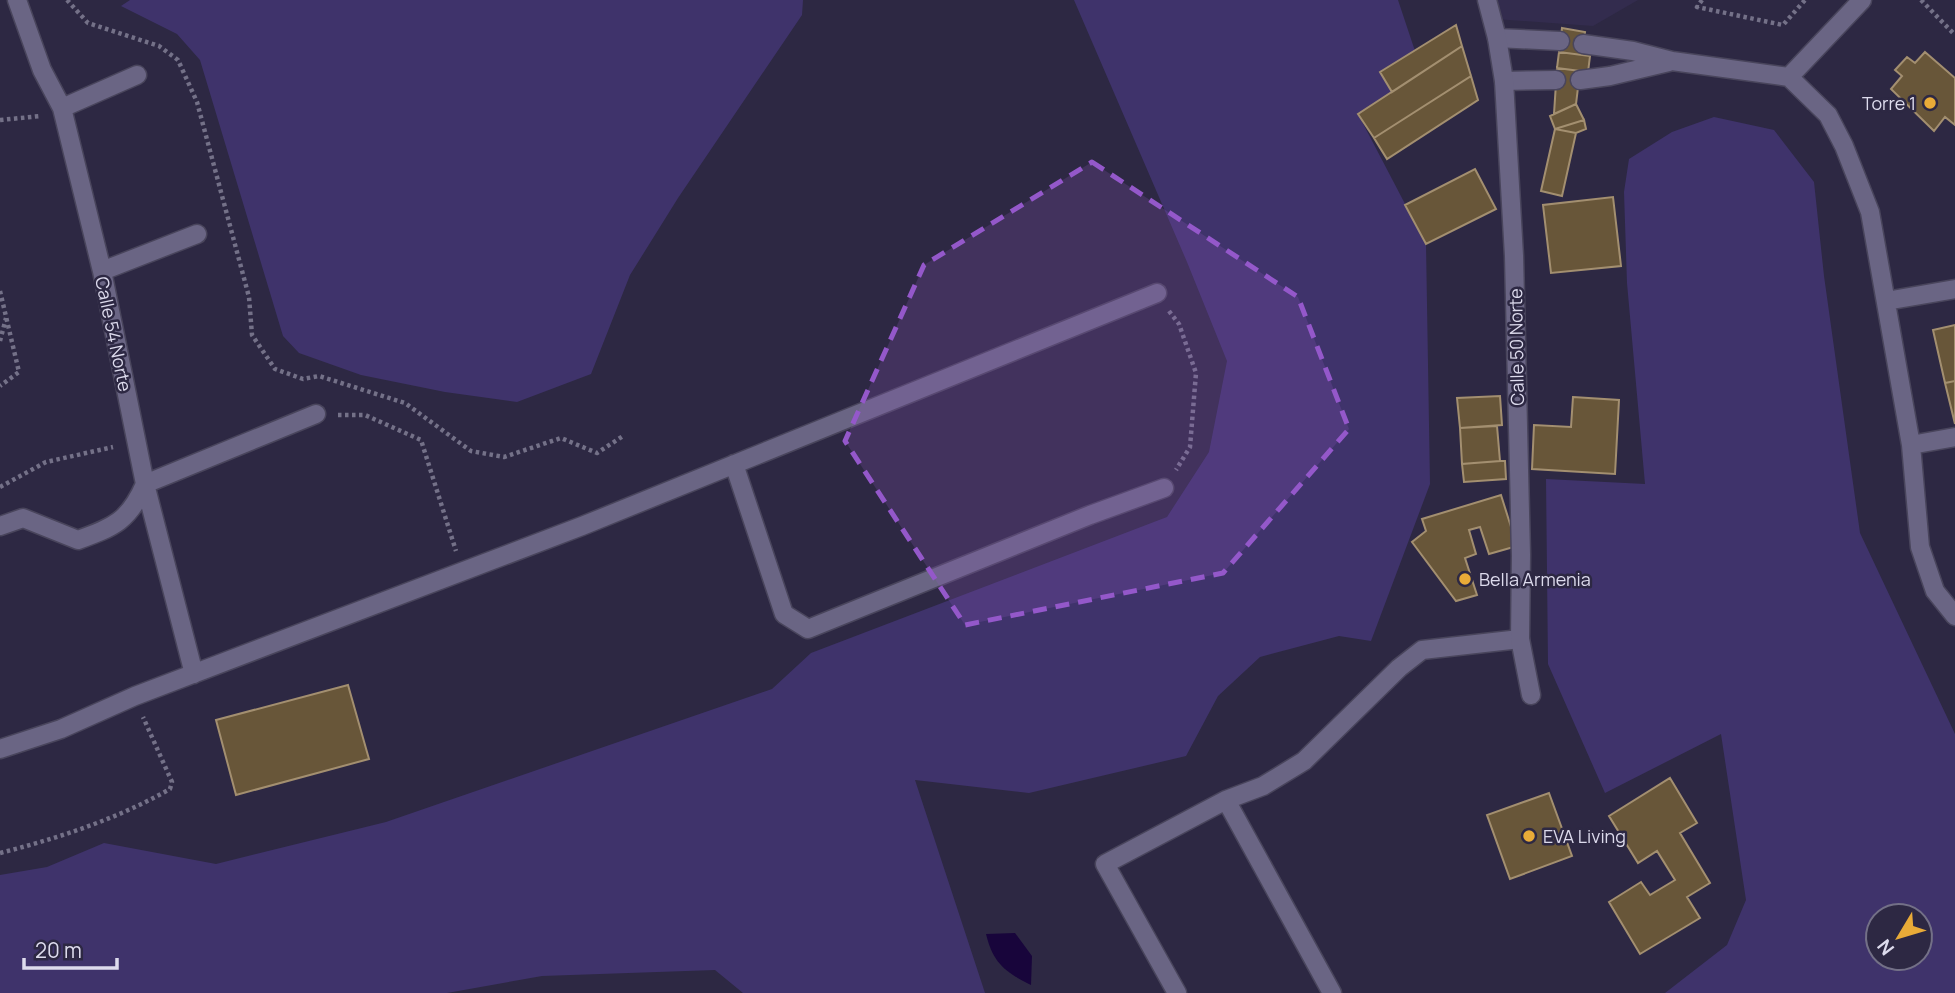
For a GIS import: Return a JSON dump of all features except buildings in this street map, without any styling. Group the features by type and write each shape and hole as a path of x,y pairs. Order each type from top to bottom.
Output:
{"street":[{"name":"Calle 54 Norte","path":"17,0 42,70 62,108 102,271 145,484 194,674"},
{"name":"Calle 50 Norte","path":"1487,0 1497,37 1504,82 1514,256 1521,541 1520,639 1531,695"},
{"path":"1789,77 1862,0"},
{"path":"1497,37 1560,41"},
{"path":"1583,44 1633,51 1672,61 1789,77 1828,114 1844,146 1870,212 1911,445 1920,547 1935,591 1955,616"},
{"path":"1580,80 1672,61"},
{"path":"62,108 137,75"},
{"path":"1504,82 1556,80"},
{"path":"102,271 197,234"},
{"path":"1886,301 1955,289"},
{"path":"0,749 61,729 135,696 463,573 1157,293"},
{"path":"0,526 23,518 78,540 113,528 138,502 145,484 316,414"},
{"path":"1911,445 1955,437"},
{"path":"734,464 784,614 808,629 1077,520 1164,488"},
{"path":"1935,591 1955,589"},
{"path":"1177,993 1105,864 1226,800 1263,786 1304,761 1399,668 1422,650 1520,639"},
{"path":"1226,800 1332,993"}],"path":[{"path":"67,0 88,23 159,46 178,60 197,102 249,297 252,335 275,369 303,379 319,376 405,403 471,451 504,457 561,438 597,453 623,436"},
{"path":"1702,0 1697,8 1783,25 1805,0"},
{"path":"1920,0 1955,35"},
{"path":"0,120 49,115 62,108"},
{"path":"0,291 19,372 0,386"},
{"path":"1157,293 1179,324 1196,373 1190,447 1164,488"},
{"path":"0,341 7,316"},
{"path":"316,414 365,415 421,440 463,573"},
{"path":"0,487 46,462 136,442"},
{"path":"0,853 72,832 143,804 170,789 172,782 135,696"}],"highlighted area":[{"path":"1092,162 1298,297 1349,429 1223,573 965,625 845,441 924,265"}],"shaded area":[{"path":"130,0 803,0 802,15 678,198 630,275 591,374 517,402 445,392 361,375 299,353 283,336 200,60 177,34 121,6"},
{"path":"1074,0 1398,0 1415,51 1380,72 1392,92 1358,114 1426,244 1430,484 1371,641 1339,636 1260,657 1218,696 1186,756 1029,793 915,780 985,993 743,993 715,970 542,976 447,993 0,993 0,875 47,867 104,843 216,864 386,822 772,689 811,653 1167,517 1209,452 1227,361"},
{"path":"1491,0 1638,0 1593,26 1495,19"},
{"path":"1714,117 1774,130 1814,182 1824,276 1860,533 1955,734 1955,993 1665,993 1727,945 1746,900 1721,734 1605,793 1548,664 1546,479 1645,484 1627,283 1624,192 1629,159 1672,132"},
{"path":"1015,933 1032,956 1031,985 1001,965 992,952 986,934"}],"place":[{"name":"Torre 1","path":"1930,103"},
{"name":"Bella Armenia","path":"1465,579"},
{"name":"EVA Living","path":"1529,836"}]}
